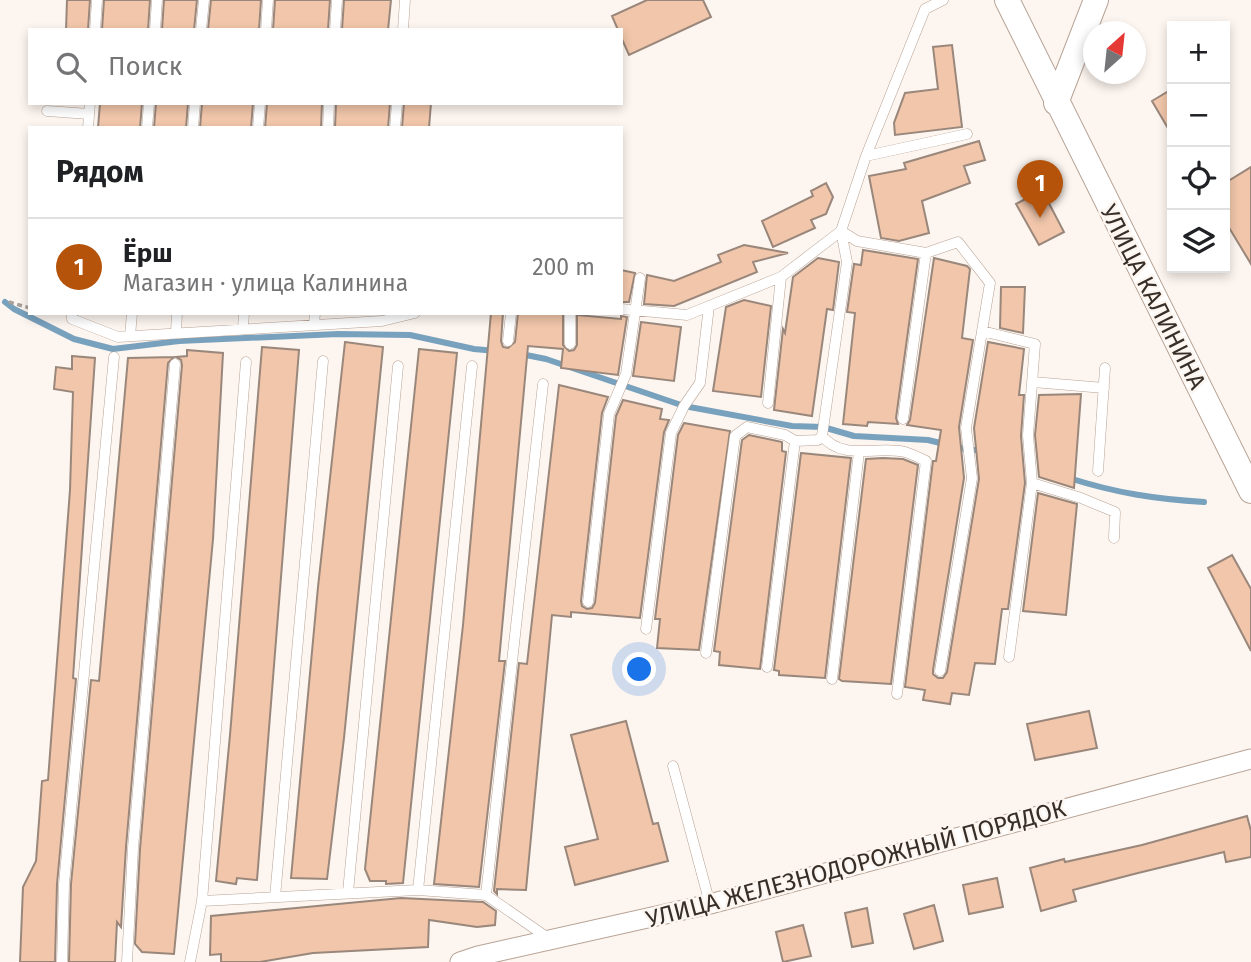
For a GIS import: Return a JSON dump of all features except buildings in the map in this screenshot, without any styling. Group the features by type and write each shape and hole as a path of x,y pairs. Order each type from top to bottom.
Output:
{"street":[{"name":"УЛИЦА КАЛИНИНА","path":"1006,0 1251,491"},
{"path":"1056,103 1096,0"},
{"name":"УЛИЦА ЖЕЛЕЗНОДОРОЖНЫЙ ПОРЯДОК","path":"460,962 710,904 1251,759"}],"lane":[{"path":"95,28 97,0"},
{"path":"155,28 157,0"},
{"path":"201,28 204,0"},
{"path":"266,28 268,0"},
{"path":"335,28 337,0"},
{"path":"402,28 405,0"},
{"path":"706,653 735,436 747,426 785,435 795,441 818,440 822,436 847,262 841,232 866,156 925,9 943,0"},
{"path":"147,126 149,105"},
{"path":"193,126 195,105"},
{"path":"258,126 260,105"},
{"path":"328,126 330,105"},
{"path":"396,126 397,105"},
{"path":"47,111 89,108 88,126"},
{"path":"866,156 967,134"},
{"path":"841,232 857,241 926,253 958,242 990,283 966,428 972,478 940,671"},
{"path":"623,309 687,315 781,277 841,232"},
{"path":"903,419 926,253"},
{"path":"768,404 781,277"},
{"path":"588,602 609,414 626,374 640,278"},
{"path":"646,629 671,433 684,406 700,383 709,306"},
{"path":"72,315 72,320 118,337 243,328 314,318 382,317"},
{"path":"130,337 132,315"},
{"path":"176,331 177,315"},
{"path":"243,328 244,315"},
{"path":"508,341 511,315"},
{"path":"570,315 570,344"},
{"path":"982,331 1035,344 1028,435 1032,483 1009,657"},
{"path":"62,962 64,884 114,357"},
{"path":"275,897 323,361"},
{"path":"190,962 202,901 246,362"},
{"path":"127,962 133,848 175,364"},
{"path":"348,892 398,366"},
{"path":"418,890 472,366"},
{"path":"1098,471 1105,368"},
{"path":"1033,382 1104,388"},
{"path":"486,895 543,384"},
{"path":"822,436 830,446 859,452 905,452 926,461 897,694"},
{"path":"767,667 795,441"},
{"path":"832,679 859,452"},
{"path":"1032,483 1115,512 1114,538"},
{"path":"673,766 710,904"},
{"path":"202,901 418,890 486,895 552,941"}],"path":[{"path":"9,302 28,307"}],"waterway":[{"path":"5,302 74,339 113,349 179,341 338,334 410,335 496,351"},
{"path":"521,354 546,359 684,406 792,426 823,427 854,436 928,440 969,450 983,450"},
{"path":"1069,478 1136,494 1204,502"}],"place":[{"name":"Ёрш","path":"1040,218"}]}
